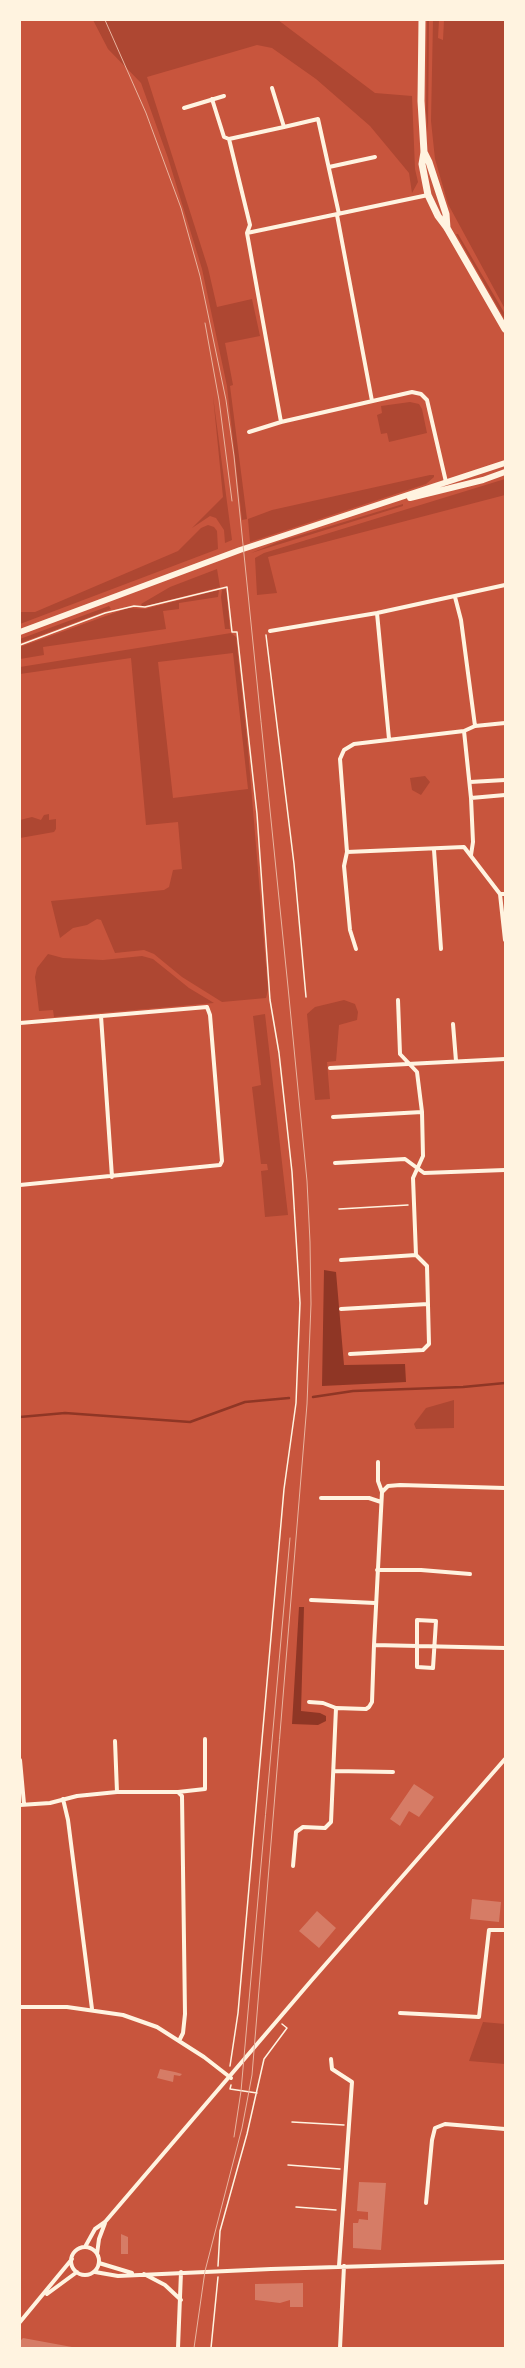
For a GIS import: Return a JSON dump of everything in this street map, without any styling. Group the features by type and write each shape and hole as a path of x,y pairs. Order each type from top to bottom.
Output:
{"main road":[{"path":"422,20 421,101 424,152 422,164 428,194 438,216 447,228 505,329"},
{"path":"424,152 429,162 446,214 447,228"}],"street":[{"path":"272,88 284,127"},
{"path":"184,108 224,96"},
{"path":"212,99 224,137 229,139 318,119 329,167 372,401"},
{"path":"229,139 250,225 247,233 282,422"},
{"path":"329,167 374,157"},
{"path":"247,233 428,194"},
{"path":"249,432 282,422 412,392 421,394 427,400 446,482"},
{"path":"20,632 240,550 505,463"},
{"path":"371,508 483,480 505,472"},
{"path":"268,631 377,613 505,585"},
{"path":"454,597 461,620 475,726"},
{"path":"377,613 389,739"},
{"path":"356,949 350,930 344,866 347,852 340,759 344,750 354,744 464,731 475,726 505,723"},
{"path":"464,731 471,798 473,842 471,855"},
{"path":"470,782 505,780"},
{"path":"471,798 505,795"},
{"path":"347,852 434,850 464,847 500,894 505,940"},
{"path":"434,850 441,949"},
{"path":"500,894 505,894"},
{"path":"350,1354 423,1350 429,1344 427,1266 416,1255 413,1178 423,1156 422,1112 417,1072 400,1054 398,1000"},
{"path":"20,1023 207,1007 210,1015 222,1161 220,1165 20,1184"},
{"path":"101,1016 112,1176"},
{"path":"453,1024 456,1061"},
{"path":"330,1068 505,1059"},
{"path":"333,1117 422,1112"},
{"path":"335,1163 405,1159 424,1173 505,1170"},
{"path":"341,1260 416,1255"},
{"path":"341,1309 428,1304"},
{"path":"309,1702 323,1703 336,1708 366,1709 372,1702 375,1603 382,1492 378,1481 378,1462"},
{"path":"382,1492 388,1486 400,1485 505,1488"},
{"path":"321,1498 369,1498 381,1502"},
{"path":"377,1570 428,1570 470,1574"},
{"path":"311,1600 375,1603"},
{"path":"417,1620 436,1621 433,1668 417,1667 417,1645 417,1620"},
{"path":"374,1645 435,1645 505,1648"},
{"path":"294,1866 296,1832 299,1829 324,1828 331,1822 336,1708"},
{"path":"20,1760 22,1804 50,1803 117,1792 178,1792 205,1789 205,1739"},
{"path":"115,1741 117,1792"},
{"path":"20,2322 39,2301 72,2259 76,2251 85,2247 96,2229 105,2222 231,2078 278,2021 505,1759"},
{"path":"334,1771 393,1772"},
{"path":"178,1792 182,1796 185,2014 183,2033 179,2041"},
{"path":"63,1800 68,1820 92,2009"},
{"path":"400,2014 479,2017 489,1930 505,1930"},
{"path":"20,2007 92,2009 124,2014 157,2027 231,2078"},
{"path":"331,2058 332,2070 352,2082 339,2266"},
{"path":"426,2203 432,2140 435,2128 445,2124 505,2129"},
{"path":"95,2272 99,2263 97,2254 99,2239 105,2222"},
{"path":"85,2247 94,2250 97,2254"},
{"path":"72,2259 74,2268 77,2272 86,2275 95,2272 118,2276 134,2274 339,2266 505,2262"},
{"path":"99,2263 134,2274"},
{"path":"340,2348 344,2266"},
{"path":"39,2301 66,2278 77,2272"},
{"path":"178,2348 181,2272"},
{"path":"143,2274 165,2285 181,2300"}],"path":[{"path":"20,645 105,613 134,606 145,607 227,587 232,632 237,632 257,814 270,1000 279,1053 292,1172 300,1303 296,1403 283,1497 238,2013 230,2060 231,2078"},
{"path":"268,631 294,864 306,997"},
{"path":"339,1209 414,1204"},
{"path":"211,2348 216,2309 218,2271 217,2247 220,2231 257,2093 264,2059 287,2028 278,2021"},
{"path":"230,2089 257,2093"},
{"path":"292,2122 349,2125"},
{"path":"288,2166 346,2169"},
{"path":"296,2207 343,2211"}],"shaded area":[{"path":"93,20 278,20 375,93 412,96 415,169 418,182 412,193 409,173 370,126 316,79 272,48 257,45 147,77 208,268 217,307 252,299 260,336 225,343 233,385 230,386 247,519 242,520 227,386 202,269 168,158 141,83 108,49"},
{"path":"427,20 429,20 428,132 426,112"},
{"path":"433,20 439,20 438,38 443,40 444,20 505,20 505,309 448,204 435,159 431,121"},
{"path":"456,234 458,234 505,314 505,320"},
{"path":"213,396 232,540 225,543 224,530 216,518 210,516 192,528 223,497"},
{"path":"410,402 419,404 422,409 427,433 389,442 387,433 381,434 377,415 382,413 381,406"},
{"path":"434,475 434,477 426,484 250,542 248,519 272,510"},
{"path":"505,479 505,495 268,557 277,593 257,595 255,558 264,553"},
{"path":"403,504 403,506 251,553 278,542"},
{"path":"208,525 214,527 217,531 218,549 20,624 20,612 35,612 178,551 201,528"},
{"path":"217,569 220,587 150,605 142,606 141,604 170,587"},
{"path":"226,589 230,629 225,629 221,597 222,590"},
{"path":"219,590 218,597 179,603 179,609 163,611 166,629 43,647 44,655 20,659 20,647 128,608 145,609"},
{"path":"109,606 111,609 20,643 20,639"},
{"path":"231,633 236,637 248,750 268,990 266,998 222,1002 182,977 154,954 144,950 115,953 101,920 97,919 87,925 73,928 60,938 51,901 164,890 169,887 173,870 182,869 178,822 146,825 131,658 20,674 20,667","holes":["233,653 248,789 173,798 158,662"]},
{"path":"425,776 430,782 421,795 412,790 410,778"},
{"path":"49,814 49,820 56,819 56,829 54,832 20,838 20,820 32,817 41,820 44,815"},
{"path":"48,954 63,958 103,960 142,956 153,959 189,988 214,1003 54,1017 53,1010 39,1011 35,977 37,968"},
{"path":"344,1000 355,1004 358,1012 357,1020 339,1025 336,1061 327,1062 330,1099 315,1100 307,1014 315,1007"},
{"path":"265,1014 288,1215 265,1217 261,1171 268,1170 267,1164 261,1164 252,1087 261,1085 253,1016"},
{"path":"324,1270 336,1272 344,1365 405,1364 406,1382 322,1386"},
{"path":"454,1400 454,1428 416,1429 414,1424 426,1408"},
{"path":"299,1607 304,1607 301,1711 320,1713 326,1716 326,1721 318,1725 292,1724"},
{"path":"483,2022 505,2024 505,2064 469,2061"}],"building":[{"path":"414,1784 434,1797 419,1817 409,1811 400,1826 390,1819"},
{"path":"472,1899 501,1902 499,1922 470,1919"},
{"path":"317,1911 336,1928 319,1948 299,1931"},
{"path":"160,2069 182,2074 180,2076 174,2075 173,2082 157,2078"},
{"path":"359,2182 386,2183 381,2250 353,2248 353,2223 358,2223 359,2219 368,2220 368,2212 357,2211"},
{"path":"121,2234 128,2237 128,2254 121,2254"},
{"path":"303,2283 303,2307 290,2307 290,2300 280,2303 255,2300 255,2284"},
{"path":"23,2338 72,2348 20,2348 20,2341"}],"waterway":[{"path":"313,1397 353,1391 463,1387 505,1383"},
{"path":"20,1417 65,1413 190,1422 245,1402 289,1398"}],"tram line":[{"path":"105,20 146,113 181,208 200,276 226,400 234,456 288,987 307,1181 310,1242 311,1304 307,1404 252,2075 242,2128 205,2271 194,2348"},
{"path":"205,323 219,400 232,501"},
{"path":"234,2137 241,2091 290,1538"}]}
